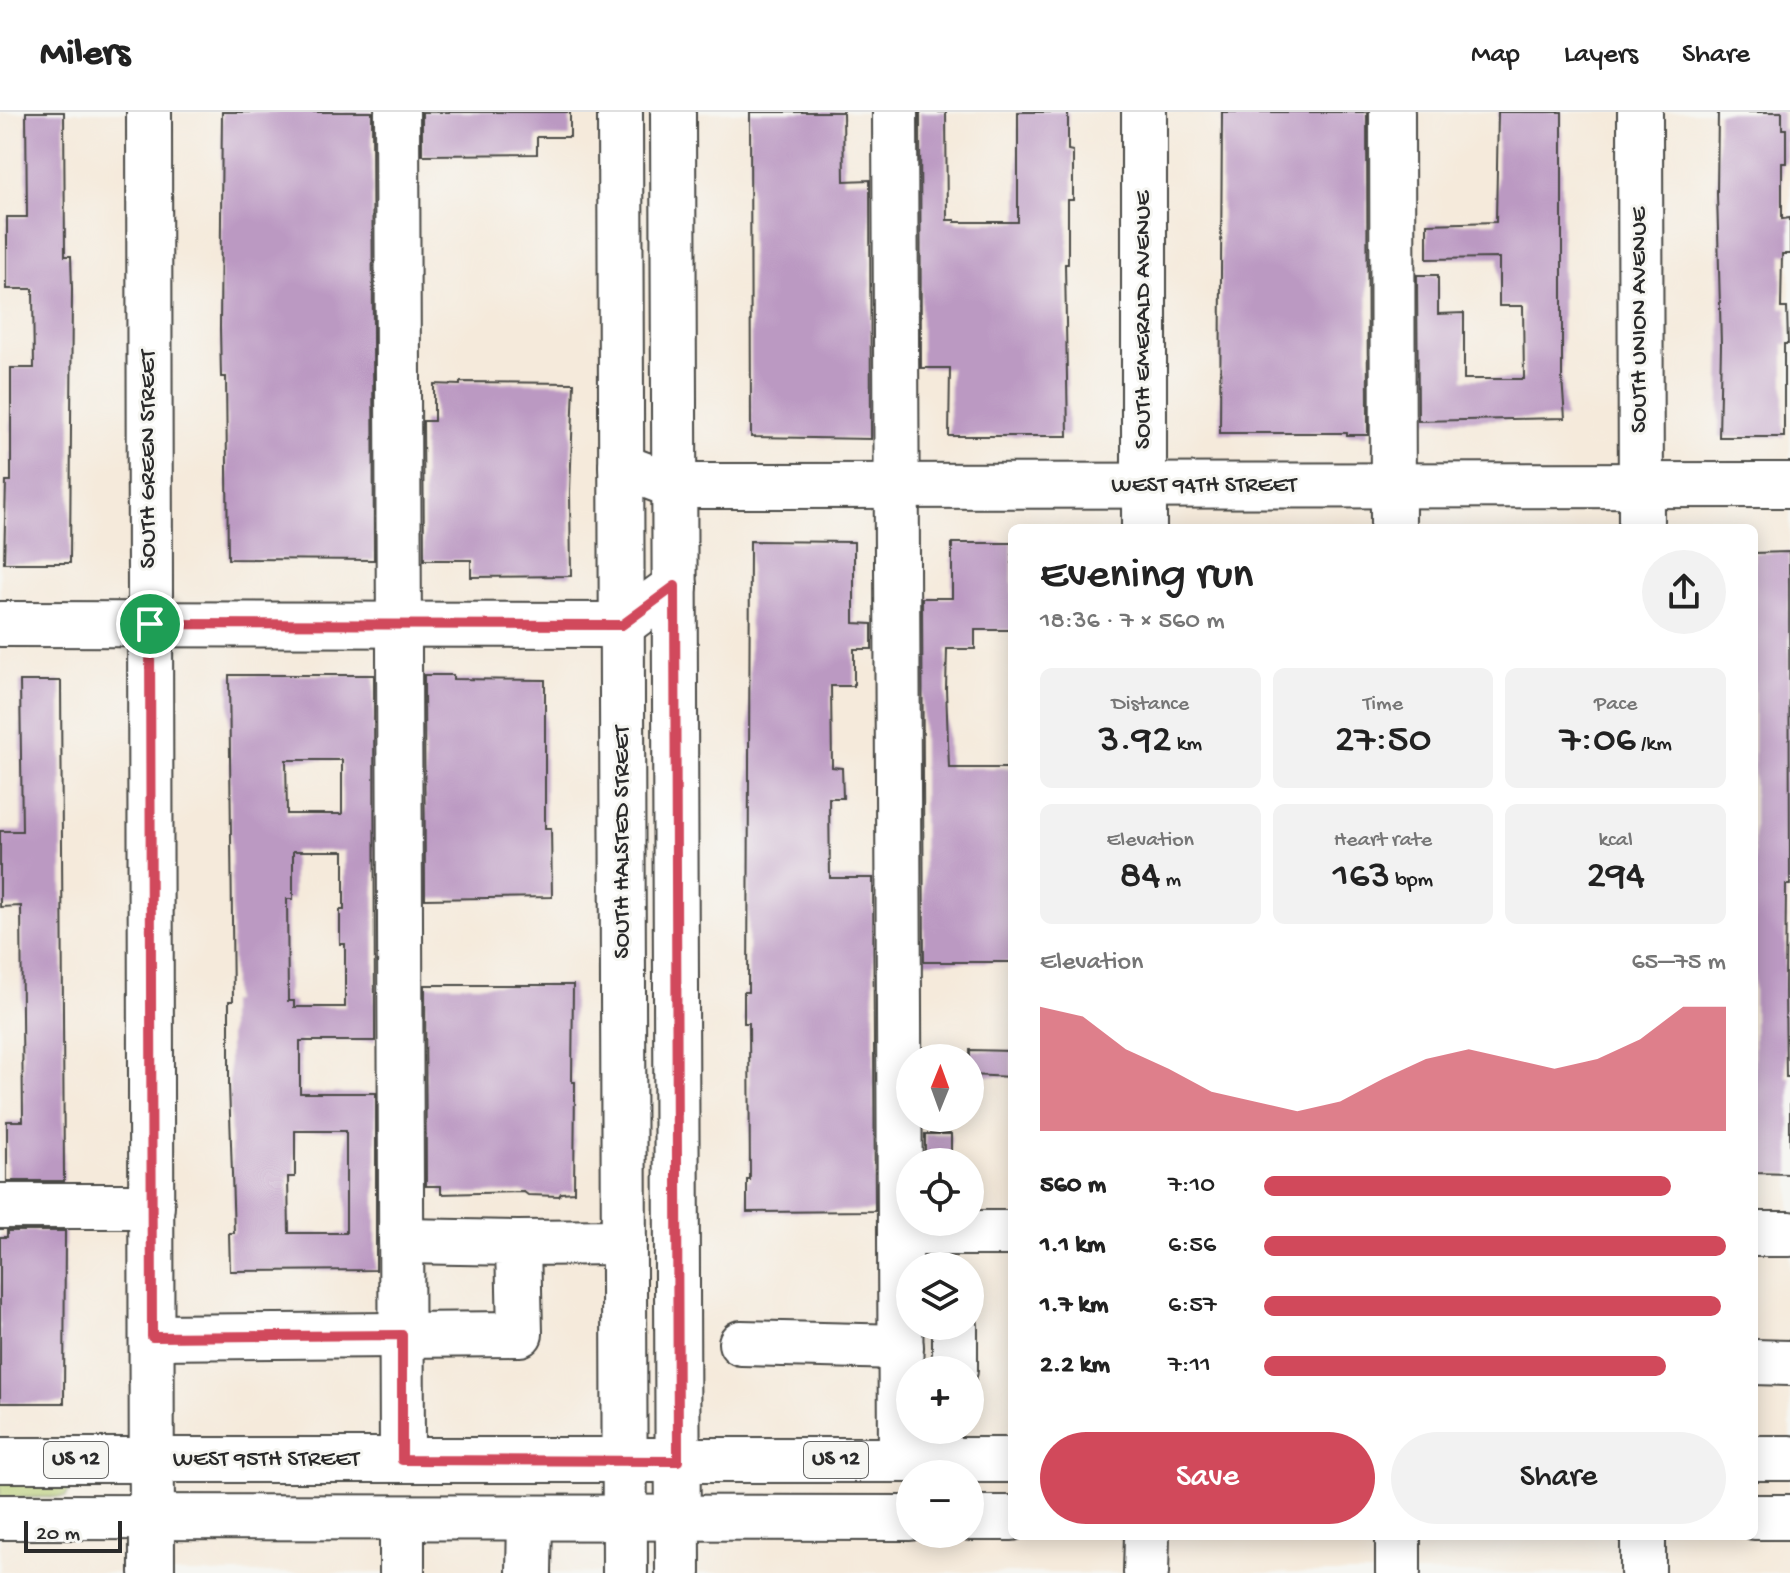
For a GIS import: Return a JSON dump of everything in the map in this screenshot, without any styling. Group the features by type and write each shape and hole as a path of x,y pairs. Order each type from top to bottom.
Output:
{"main road":[{"name":"SOUTH GREEN STREET","path":"149,112 152,1573"},
{"path":"397,112 402,1460"},
{"name":"SOUTH HALSTED STREET","path":"620,112 625,1573"},
{"path":"673,112 678,1573"},
{"path":"895,112 900,1148"},
{"name":"SOUTH EMERALD AVENUE","path":"1144,112 1144,507"},
{"path":"1392,112 1393,507"},
{"name":"SOUTH UNION AVENUE","path":"1640,112 1641,524"},
{"name":"WEST 94TH STREET","path":"621,466 674,486 897,486 1144,507 1393,507 1641,485 1790,485"},
{"path":"0,624 622,625 675,586"},
{"path":"0,1206 152,1206"},
{"path":"910,1236 955,1249 1008,1234"},
{"path":"1758,1234 1790,1234"},
{"path":"900,1236 904,1356"},
{"path":"401,1241 624,1242"},
{"path":"152,1337 520,1334 518,1243"},
{"path":"741,1343 896,1368"},
{"path":"1758,1362 1790,1363"},
{"path":"901,1460 902,1444"},
{"path":"1758,1458 1790,1458"},
{"name":"WEST 95TH STREET","path":"0,1460 896,1460"},
{"name":"WEST 95TH STREET","path":"984,1460 1008,1460"},
{"path":"0,1517 896,1518"},
{"path":"1758,1517 1790,1517"},
{"path":"402,1518 402,1573"},
{"path":"529,1573 530,1518"},
{"path":"984,1518 1008,1518"},
{"path":"1146,1573 1147,1540"},
{"path":"1398,1540 1398,1573"},
{"path":"1643,1540 1643,1573"}],"green space":[{"path":"0,1480 65,1481 69,1490 66,1497 0,1498"}],"building":[{"path":"26,112 64,112 65,256 71,256 72,289 70,563 4,563 6,481 11,481 11,368 34,368 33,289 7,289 7,217 27,217"},
{"path":"222,112 372,112 374,560 228,559 226,377 221,377 220,328"},
{"path":"422,112 570,112 570,137 537,137 537,154 422,155"},
{"path":"750,112 843,112 844,181 870,180 871,439 751,437"},
{"path":"920,112 946,112 947,220 1018,222 1018,112 1068,112 1068,150 1073,151 1073,200 1068,200 1068,264 1065,264 1068,436 949,436 950,368 921,368"},
{"path":"1222,112 1367,112 1368,435 1220,433"},
{"path":"1498,112 1562,112 1562,378 1565,418 1418,421 1417,275 1438,275 1438,314 1464,313 1464,379 1524,379 1523,306 1499,306 1499,258 1427,259 1427,224 1496,222"},
{"path":"1718,112 1782,112 1782,129 1786,129 1786,163 1782,163 1782,219 1790,218 1790,254 1782,254 1781,308 1787,308 1788,344 1784,344 1784,437 1719,437"},
{"path":"460,382 574,383 571,576 471,577 471,560 424,560 423,421 434,421 434,384 460,385"},
{"path":"750,541 854,542 854,623 872,624 872,649 854,649 854,686 831,686 832,767 842,768 843,798 829,798 830,878 873,878 875,1211 747,1212 747,1180 750,1180 749,1023 744,1023 744,992 748,992"},
{"path":"952,543 1008,543 1008,630 975,630 975,649 947,649 946,689 949,768 1008,768 1008,962 924,962 922,598 952,598"},
{"path":"1789,552 1790,885 1786,885 1785,987 1786,1077 1790,1077 1790,1174 1758,1173 1758,553"},
{"path":"229,675 374,675 375,1041 300,1041 300,1093 376,1093 376,1270 230,1271 229,1233 234,1233 229,1001 233,1001","holes":["286,760 342,760 342,814 287,814","293,851 344,851 344,910 340,910 340,944 345,944 345,1007 294,1007 294,1001 288,1001 287,899 293,899","295,1131 346,1131 346,1233 289,1233 288,1177 295,1177"]},
{"path":"424,675 453,675 453,679 545,680 545,828 551,828 552,897 425,899"},
{"path":"20,681 61,681 64,1181 7,1181 7,1121 23,1121 21,906 0,907 0,831 22,831"},
{"path":"425,985 573,985 574,1192 559,1196 528,1195 524,1192 441,1194 441,1186 426,1186"},
{"path":"984,1050 1008,1051 1008,1077 984,1076"},
{"path":"925,1134 951,1134 951,1148 925,1148"},
{"path":"7,1231 65,1231 64,1403 0,1403 0,1237 7,1237"}],"route":[{"path":"675,586 678,1461 402,1460 402,1335 152,1337 150,624 622,625 675,586"}]}
